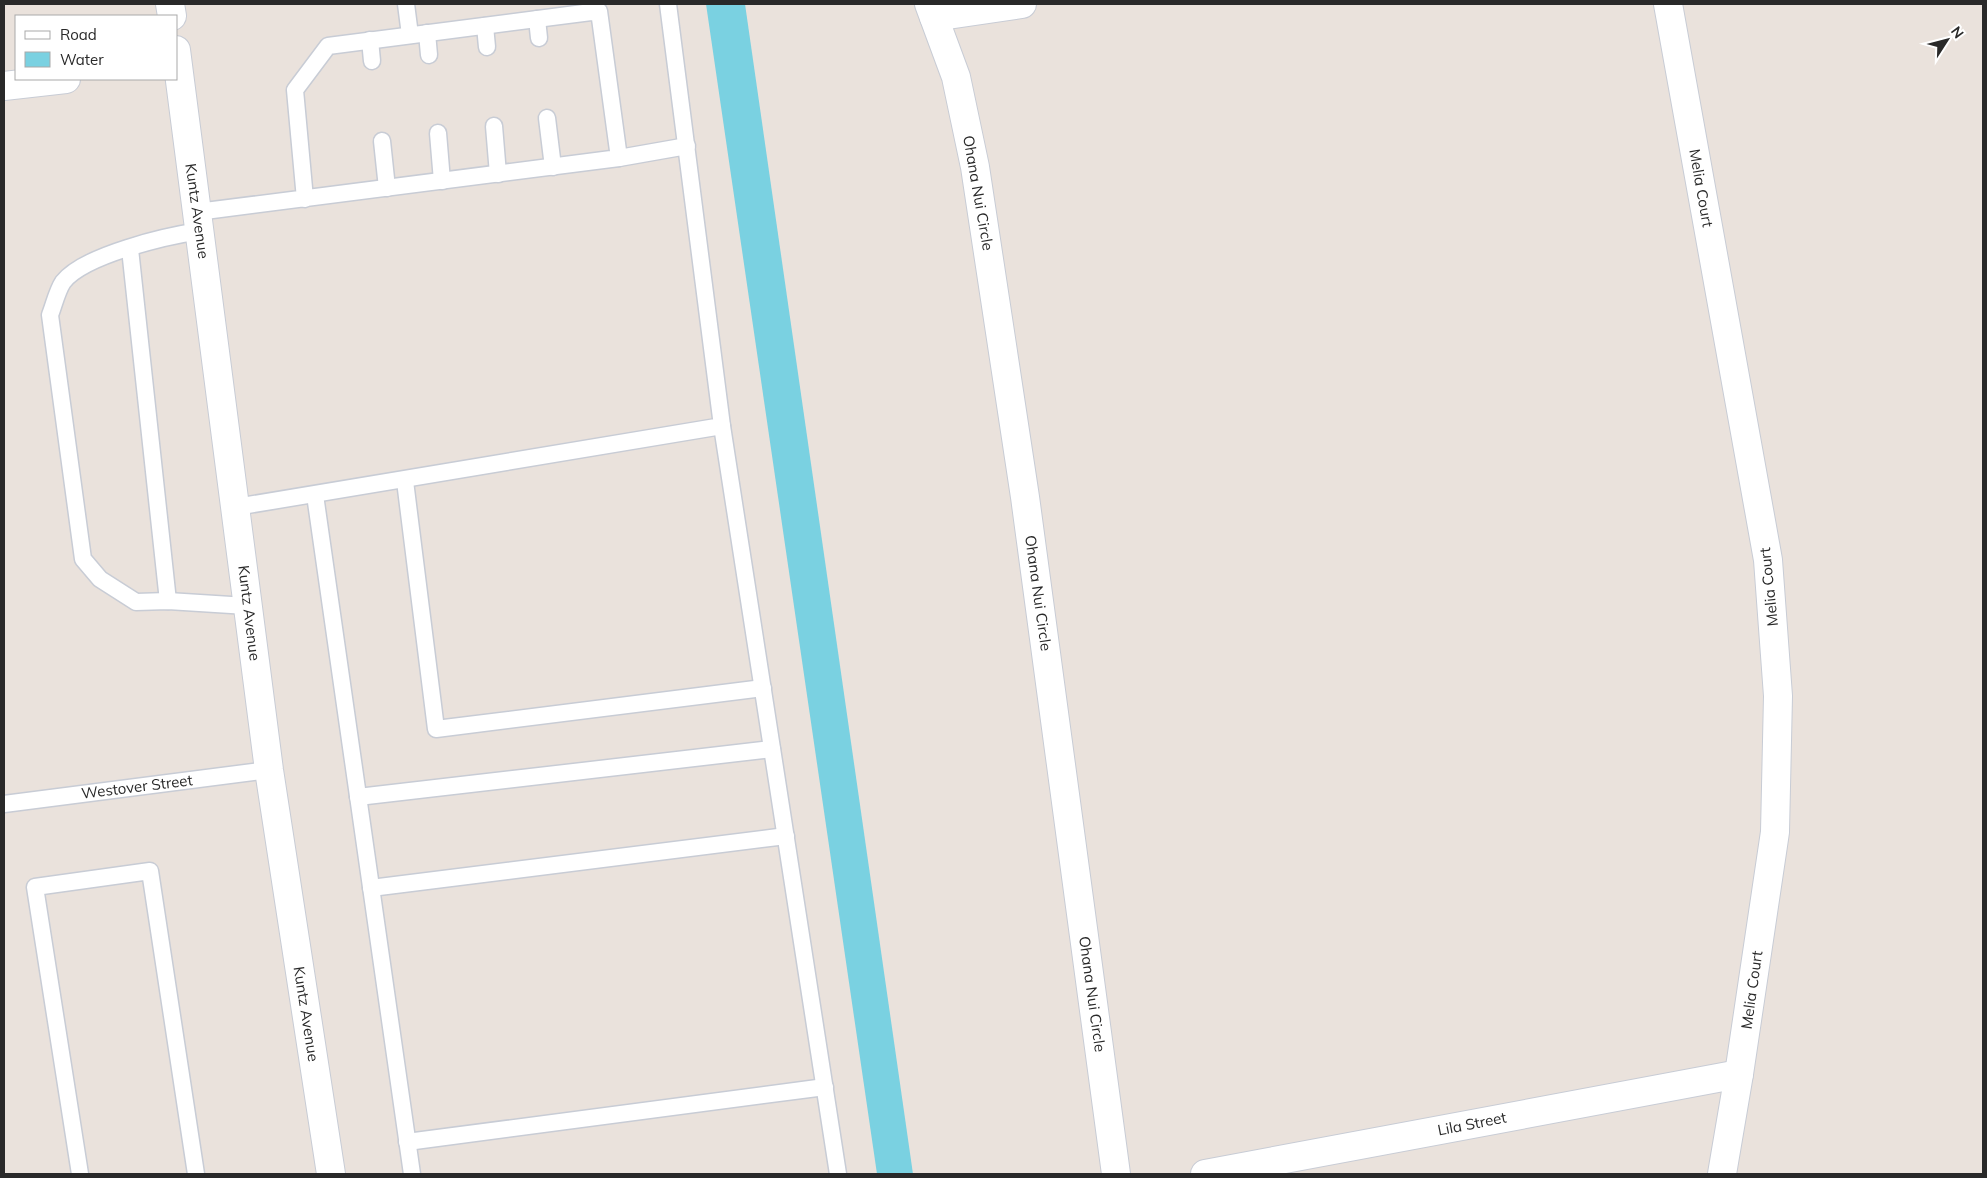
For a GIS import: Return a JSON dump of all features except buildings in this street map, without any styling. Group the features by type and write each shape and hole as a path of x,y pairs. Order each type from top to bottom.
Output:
{"street":[{"name":"Ohana Nui Circle","path":"1022,4 931,10 956,77 975,167 1028,517 1116,1174"},
{"name":"Melia Court","path":"1668,4 1768,560 1778,696 1775,832 1740,1074 1722,1174"},
{"name":"Kuntz Avenue","path":"178,67 236,507 247,606 331,1174"},
{"path":"4,86 57,80"},
{"name":"Lila Street","path":"1205,1174 1740,1074"}],"lane":[{"path":"406,4 410,35"},
{"path":"668,4 722,426 838,1174"},
{"path":"305,199 295,90 328,46 370,40 600,11 619,158"},
{"path":"537,19 539,38"},
{"path":"485,26 487,47"},
{"path":"428,33 429,55"},
{"path":"370,40 372,61"},
{"path":"548,118 553,167"},
{"path":"494,126 498,174"},
{"path":"438,133 442,181"},
{"path":"382,141 387,188"},
{"path":"247,606 168,600 136,602 100,579 83,559 50,315 64,282 95,259 130,249 199,222 305,199 619,158 687,146"},
{"path":"130,249 168,600"},
{"path":"236,507 722,426"},
{"path":"405,480 436,729 763,688"},
{"path":"315,495 412,1174"},
{"path":"358,796 772,749"},
{"name":"Westover Street","path":"4,804 270,770"},
{"path":"371,888 786,836"},
{"path":"80,1174 35,887 150,871 196,1174"},
{"path":"407,1142 825,1087"}],"water":[{"path":"706,4 745,4 913,1174 877,1174"}]}
